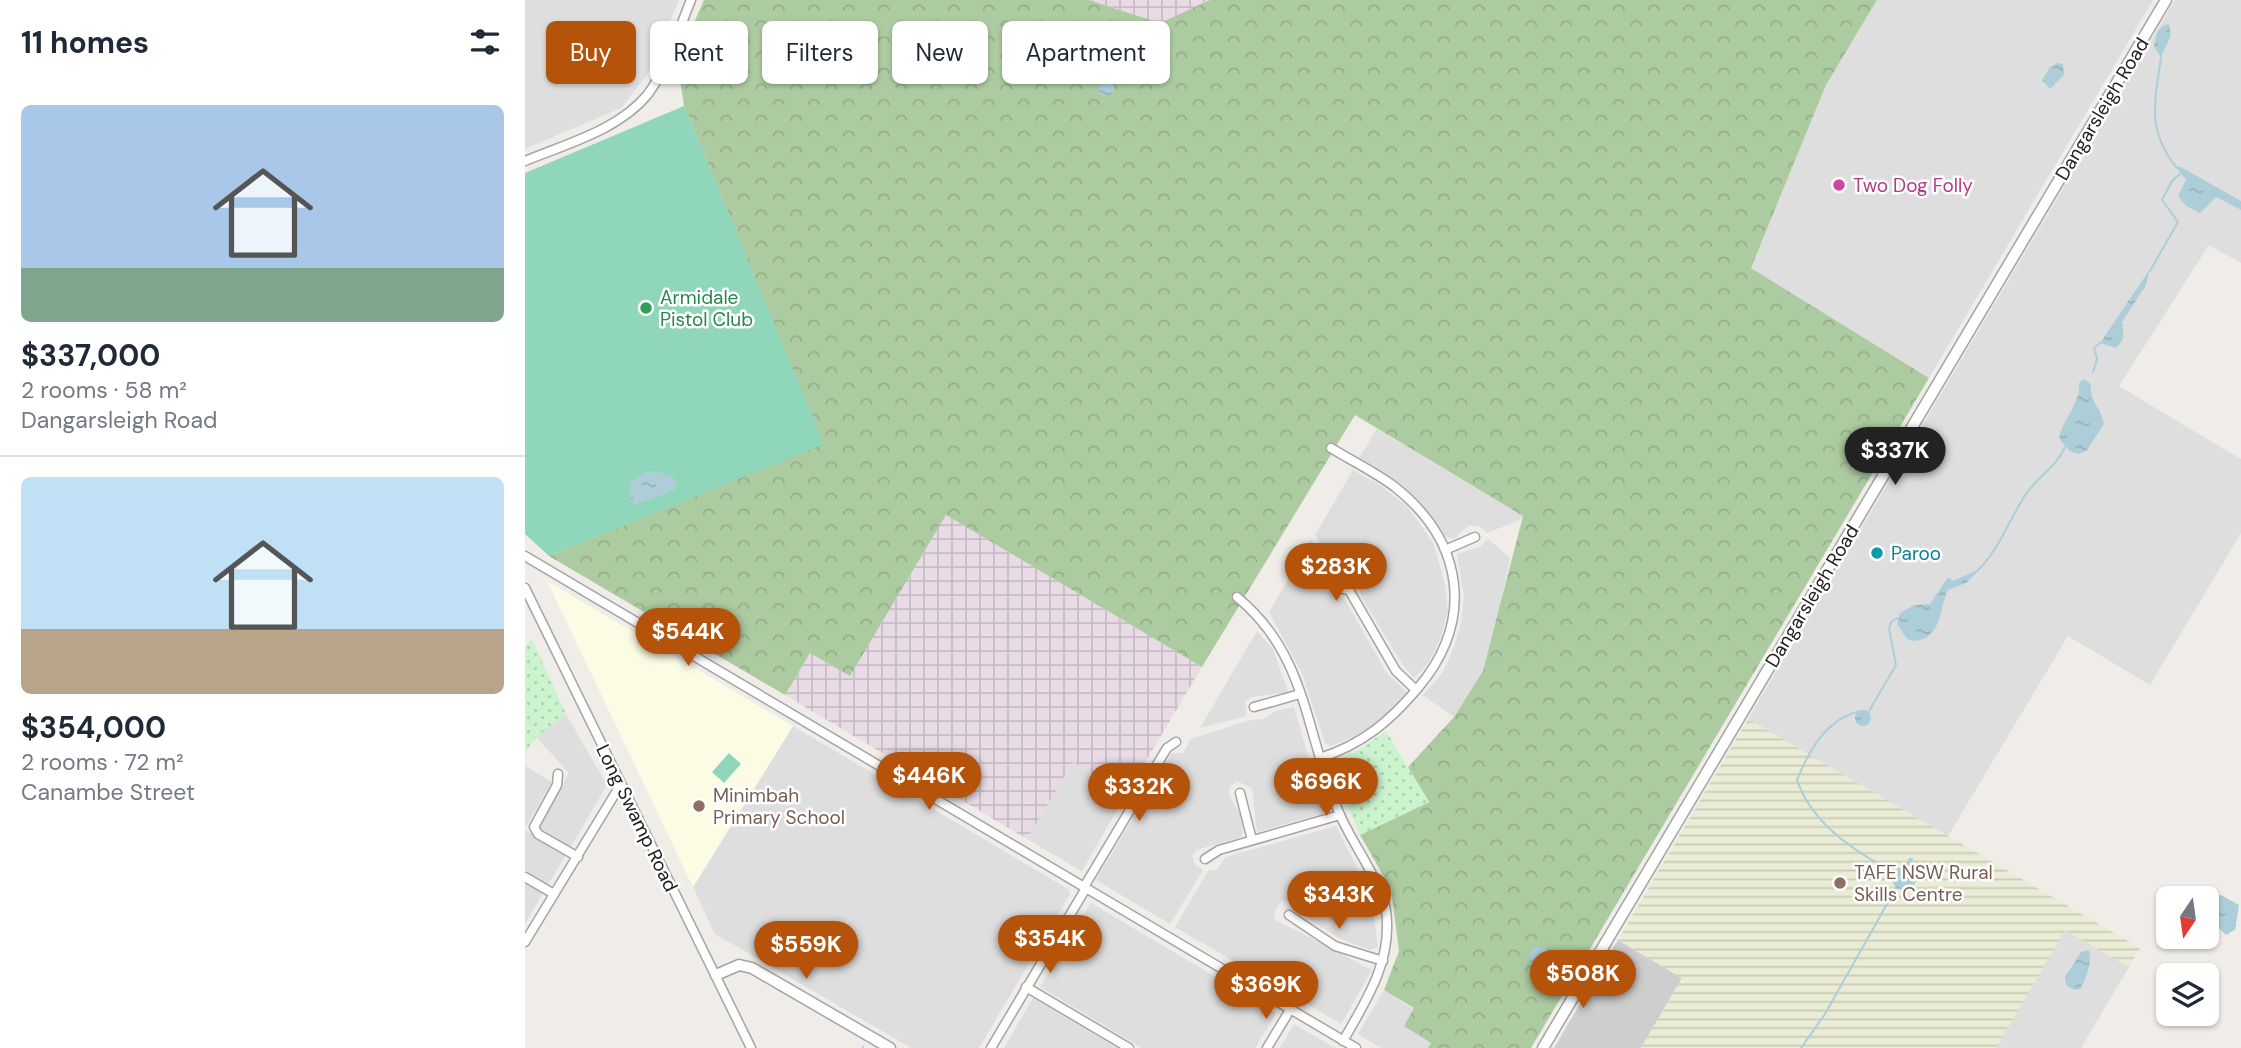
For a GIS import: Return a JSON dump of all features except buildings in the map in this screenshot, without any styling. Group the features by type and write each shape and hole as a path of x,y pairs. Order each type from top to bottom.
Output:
{"street":[{"path":"525,161 597,131 636,106 656,81 691,0"},
{"name":"Dangarsleigh Road","path":"1543,1048 2167,0"},
{"path":"1320,758 1358,743 1379,729 1416,690 1445,650 1454,621 1454,592 1445,550 1418,509 1396,488 1331,448"},
{"path":"1445,550 1475,537"},
{"path":"525,556 1356,1048"},
{"name":"Long Swamp Road","path":"525,588 751,1048"},
{"path":"1349,590 1397,671 1416,690"},
{"path":"1237,597 1270,630 1292,666 1340,815 1386,910 1383,961 1376,982 1343,1041"},
{"path":"1254,707 1300,694"},
{"path":"991,1048 1167,748 1176,742"},
{"path":"558,774 558,785 534,827 538,834 577,857"},
{"path":"525,942 621,784"},
{"path":"1240,793 1252,840"},
{"path":"1205,859 1219,850 1287,833 1340,815"},
{"path":"525,877 554,894"},
{"path":"1289,915 1335,946 1383,961"},
{"path":"716,975 739,965 752,968 890,1048"},
{"path":"1026,988 1129,1048"},
{"path":"1267,1048 1290,1010"}],"shaded area":[{"path":"525,0 679,0 670,21 650,21 650,68 621,108 525,149"},
{"path":"1089,0 1210,0 1164,21 1154,21"},
{"path":"1877,0 2153,0 1929,378 1751,268 1826,85"},
{"path":"2175,0 2241,0 2241,263 2209,245 2119,386 2241,459 2241,533 2150,685 2068,636 1948,836 1748,719"},
{"path":"1377,429 1523,516 1520,520 1487,533 1481,527 1469,525 1454,539 1446,537 1405,488 1359,458"},
{"path":"1353,470 1378,484 1407,506 1433,543 1444,580 1448,611 1440,640 1428,663 1414,678 1401,662 1362,598 1351,563 1343,559 1329,560 1315,535"},
{"path":"946,515 1202,667 1126,794 1073,762 1027,839 785,695 810,652 850,676"},
{"path":"1488,539 1510,558 1497,624 1483,671 1454,717 1423,695 1443,672 1461,623 1464,597 1457,554 1480,547"},
{"path":"1311,540 1328,566 1325,575 1330,588 1345,600 1386,672 1408,694 1375,728 1331,746 1325,743 1302,673 1269,612"},
{"name":"Minimbah Primary School","path":"547,581 793,726 693,887"},
{"path":"1257,631 1273,649 1288,692 1252,697 1245,701 1247,716 1200,728"},
{"path":"1294,707 1324,813 1257,832 1252,788 1237,781 1230,787 1229,795 1243,819 1242,837 1196,850 1192,856 1195,865 1203,870 1170,924 1096,880 1172,753 1183,753 1191,739 1250,720 1264,719 1275,711"},
{"path":"566,714 607,785 570,848 538,827 569,773 536,737"},
{"name":"TAFE NSW Rural Skills Centre","path":"1748,719 2140,948 2129,967 2065,930 1996,1048 1641,1048 1682,978 1618,940"},
{"path":"793,726 1068,889 1070,894 979,1048 911,1048 715,934 693,887"},
{"path":"1073,762 1126,794 1082,871 1027,839"},
{"path":"525,766 552,782 525,828"},
{"path":"1336,826 1371,896 1378,947 1370,950 1339,938 1310,920 1295,905 1282,900 1274,919 1372,970 1341,1024 1175,927 1208,871 1216,870 1226,857"},
{"path":"525,830 566,854 547,886 525,873"},
{"path":"525,882 543,893 525,924"},
{"path":"1091,903 1276,1013 1255,1048 1142,1048 1040,987"},
{"path":"2065,929 2129,967 2081,1048 1996,1048"},
{"path":"1618,940 1682,978 1641,1048 1554,1048"},
{"path":"1384,990 1414,1009 1432,1043 1428,1048 1381,1048 1358,1034"},
{"path":"1033,998 1117,1048 1004,1048"},
{"path":"1294,1024 1335,1048 1280,1048"}],"green space":[{"path":"704,0 1089,0 1154,21 1002,21 1002,84 1170,84 1170,21 1164,21 1210,0 1877,0 1826,85 1751,268 1929,378 1531,1048 1428,1048 1431,1043 1404,1026 1414,1008 1384,990 1399,951 1391,889 1360,835 1429,802 1408,767 1454,717 1483,671 1523,516 1355,415 1202,667 946,515 850,676 810,653 785,695 549,556 823,443 684,106 681,84 748,84 748,21 695,21"},
{"name":"Armidale Pistol Club","path":"684,106 824,444 549,556 525,534 525,173"},
{"path":"532,639 566,714 536,737 525,753 525,647"},
{"path":"1386,731 1429,802 1360,835 1331,765 1336,759 1358,750"},
{"path":"729,753 741,764 724,783 712,772"}],"water":[{"path":"2169,24 2171,35 2161,57 2154,47 2155,39 2157,32"},
{"path":"2057,63 2063,64 2064,75 2050,89 2042,80 2050,67"},
{"path":"1099,84 1114,85 1114,91 1109,96 1103,96 1098,91"},
{"path":"2176,167 2181,167 2241,201 2241,210 2216,197 2200,213 2186,206 2178,196 2186,180"},
{"path":"2150,269 2146,285 2122,322 2121,342 2116,348 2100,343"},
{"path":"2084,379 2091,384 2092,395 2104,424 2087,450 2079,454 2070,451 2059,439 2077,398 2079,383"},
{"path":"655,471 672,476 676,489 636,505 630,499 630,483 646,472"},
{"path":"1980,569 1966,583 1948,590 1938,622 1930,635 1914,641 1907,639 1897,624 1900,613 1914,605 1930,604 1948,577 1953,581"},
{"path":"1863,710 1869,712 1869,724 1863,726 1857,724 1855,718 1857,712"},
{"path":"1909,858 1913,858 1911,874 1917,880 1910,891 1896,888 1886,872 1889,867 1903,868"},
{"path":"2219,895 2239,905 2235,930 2226,935 2219,928"},
{"path":"1540,947 1548,950 1551,958 1548,966 1540,969 1532,966 1529,958 1532,950"},
{"path":"2089,950 2087,975 2080,989 2074,990 2066,985 2065,977 2081,952"}],"waterway":[{"path":"2161,57 2155,115 2161,141 2177,168"},
{"path":"2150,271 2178,222 2162,200 2172,181 2182,172"},
{"path":"2093,372 2097,359 2094,348 2100,343"},
{"path":"1978,570 1986,562 2026,494 2057,460 2065,447"},
{"path":"1869,711 1896,665 1889,629 1891,622 1898,618"},
{"path":"1861,711 1839,720 1829,728 1813,747 1797,780 1803,795 1822,821 1860,853 1888,869"},
{"path":"1801,1048 1825,1014 1896,888"}],"place":[{"name":"Two Dog Folly","path":"1839,185"},
{"name":"Armidale Pistol Club","path":"646,308"},
{"name":"Paroo","path":"1877,553"},
{"name":"Minimbah Primary School","path":"699,806"},
{"name":"TAFE NSW Rural Skills Centre","path":"1840,883"}]}
